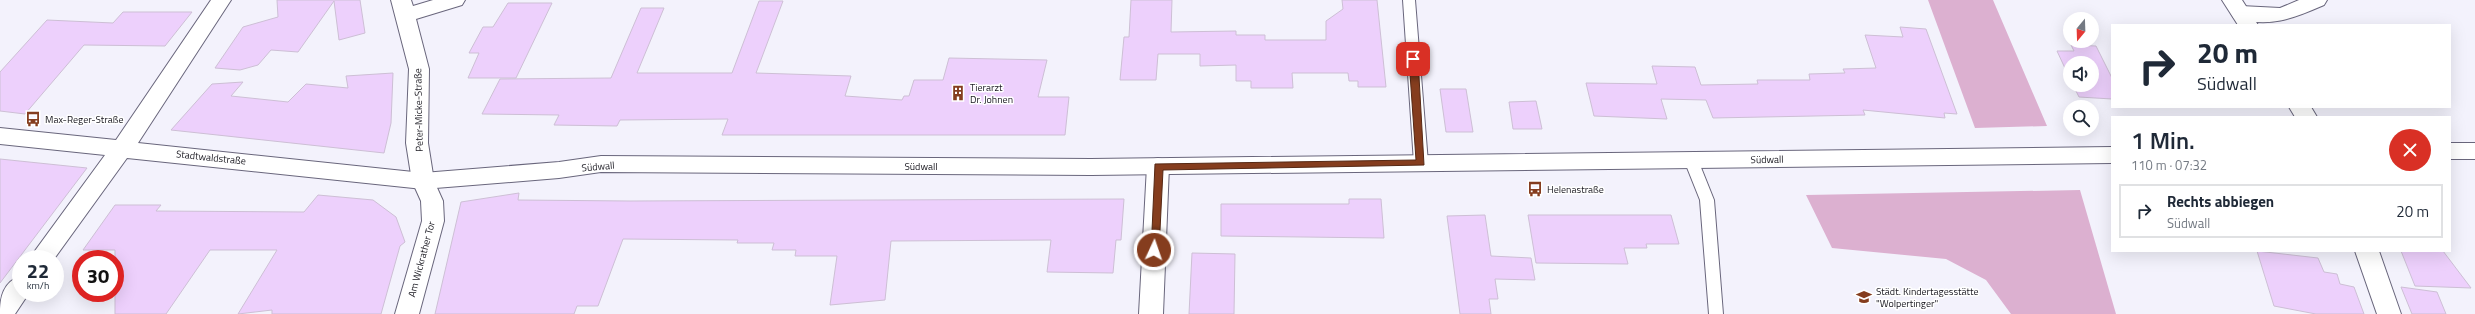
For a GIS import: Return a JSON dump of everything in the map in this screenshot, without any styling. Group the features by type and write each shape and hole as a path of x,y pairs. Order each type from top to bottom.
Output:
{"street":[{"path":"48,250 123,148 221,0"},
{"name":"Peter-Micke-Straße","path":"422,181 417,143 419,69 404,8 455,0"},
{"path":"2240,13 2282,15 2317,0"},
{"name":"Stadtwaldstraße","path":"0,136 422,181"},
{"path":"2451,151 2475,151"},
{"name":"Südwall","path":"422,181 559,170 601,164 1158,166 2111,155"},
{"path":"1151,314 1158,166"},
{"name":"Am Wickrather Tor","path":"407,314 433,221 432,201 422,181"},
{"path":"2367,252 2389,314"},
{"path":"1,314 12,299"}],"lane":[{"path":"1409,0 1421,163"},
{"path":"1690,160 1707,200 1716,314"}],"shaded area":[{"path":"1928,0 1993,0 2047,126 1975,128"},
{"path":"2080,190 2116,314 2011,314 1986,280 1946,259 1832,248 1806,195"}],"building":[{"path":"277,0 360,0 365,33 339,40 334,1 298,52 271,50 258,65 240,70 215,68 243,27 278,17"},
{"path":"1131,0 1172,0 1171,32 1236,31 1236,35 1265,35 1265,40 1326,40 1326,21 1343,9 1342,0 1377,0 1386,87 1358,87 1358,81 1349,81 1348,73 1292,73 1293,88 1251,88 1251,81 1236,81 1236,65 1200,66 1200,54 1158,54 1156,80 1120,80 1124,37 1129,37"},
{"path":"759,1 783,1 756,73 851,76 845,96 902,100 904,96 909,96 914,80 943,80 949,58 1047,60 1038,97 1069,97 1065,135 722,135 728,119 620,120 617,126 554,125 559,115 482,114 500,79 611,78 641,8 664,8 637,73 732,73"},
{"path":"508,3 552,3 516,78 468,78 479,53 469,53 483,27 493,27"},
{"path":"123,12 192,12 165,46 84,45 25,114 0,111 0,72 47,20 113,23"},
{"path":"1900,27 1926,29 1957,114 1944,113 1945,118 1863,110 1865,115 1713,118 1706,100 1661,99 1667,119 1594,116 1586,83 1657,84 1652,66 1695,67 1701,85 1758,84 1757,80 1810,80 1809,74 1845,73 1843,69 1876,68 1865,35 1903,37"},
{"path":"2072,48 2097,48 2111,76 2111,99 2079,97 2076,92 2099,92 2099,56 2063,56 2063,64 2057,51 2074,51"},
{"path":"393,73 391,123 384,153 171,130 212,84 243,82 231,96 288,102 306,84 348,88 346,76"},
{"path":"1440,89 1466,89 1473,132 1446,132"},
{"path":"1536,101 1542,129 1513,129 1509,102"},
{"path":"0,159 87,168 25,250 12,250 12,267 0,283"},
{"path":"519,193 518,200 1124,199 1121,240 1116,240 1113,273 1047,272 1051,240 891,241 885,300 830,305 837,256 795,256 796,250 772,250 774,243 737,243 738,240 623,239 598,306 577,306 574,314 435,314 461,202"},
{"path":"318,195 373,200 396,217 405,242 400,246 381,314 272,314 272,310 238,314 277,250 210,250 166,314 115,314 115,302 124,302 124,250 83,250 115,205 161,205 156,211 304,212"},
{"path":"1349,199 1381,199 1384,238 1221,236 1221,204 1349,204"},
{"path":"1485,215 1491,256 1531,258 1535,280 1495,279 1498,299 1489,299 1491,314 1460,314 1447,216"},
{"path":"1528,215 1671,215 1679,244 1646,244 1647,248 1624,248 1628,264 1536,263"},
{"path":"2257,252 2318,258 2324,272 2337,274 2340,284 2354,287 2364,314 2316,314 2274,306"},
{"path":"2401,252 2444,252 2471,288 2415,286"},
{"path":"1192,253 1235,254 1234,314 1189,314"},
{"path":"2401,287 2437,292 2446,314 2412,314"}],"place":[{"name":"Tierarzt Dr. Johnen","path":"958,93"},
{"name":"Max-Reger-Straße","path":"33,119"},
{"name":"Helenastraße","path":"1535,189"},
{"name":"Städt. Kindertagesstätte \"Wolpertinger\"","path":"1864,297"}],"route":[{"path":"1154,250 1158,166 1421,163 1413,59"}]}
